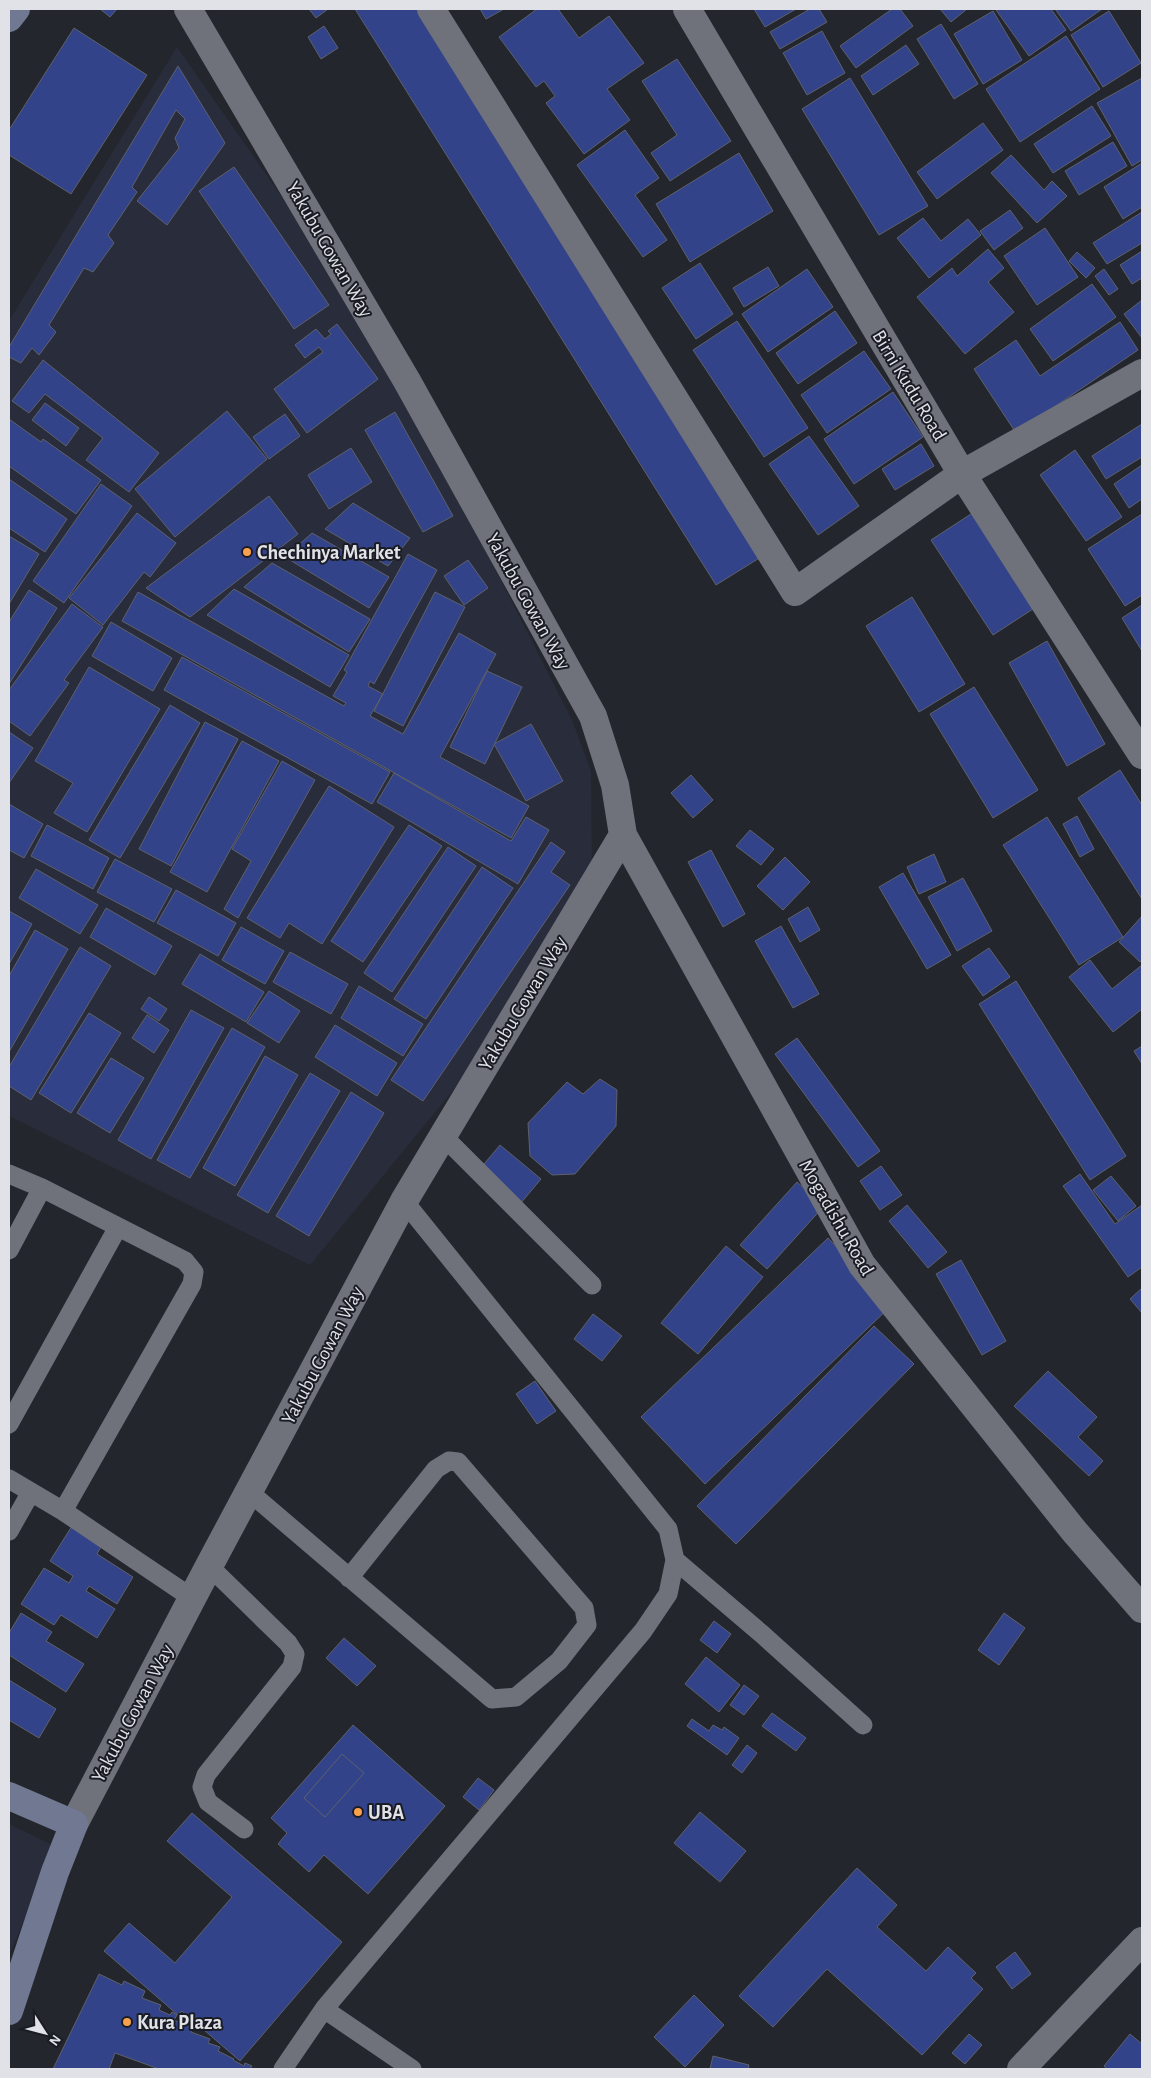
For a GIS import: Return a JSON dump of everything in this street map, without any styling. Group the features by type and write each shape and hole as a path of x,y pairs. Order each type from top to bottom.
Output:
{"street":[{"path":"9,18 16,9"},
{"name":"Yakubu Gowan Way","path":"9,2011 55,1872 74,1824 248,1491 404,1201 623,835 615,785 593,716 407,381 188,9"},
{"path":"432,9 795,592 962,474 1142,373"},
{"name":"Birni Kudu Road","path":"687,9 962,474 1142,755"},
{"name":"Mogadishu Road","path":"623,835 862,1265 1074,1532 1142,1609"},
{"path":"9,1796 74,1824"},
{"path":"1021,2069 1142,1940"}],"lane":[{"path":"443,1136 592,1285"},
{"path":"9,1174 42,1188 185,1261 194,1272 192,1284 64,1510"},
{"path":"9,1250 42,1188"},
{"path":"283,2069 324,2009 643,1631 668,1594 675,1560 668,1529 404,1201"},
{"path":"9,1424 118,1228"},
{"path":"248,1491 349,1578 492,1699 516,1696 559,1661 588,1625 584,1608 458,1462 449,1461 436,1469 349,1578"},
{"path":"9,1479 64,1510 192,1598"},
{"path":"9,1531 31,1492"},
{"path":"675,1560 763,1635 863,1725"},
{"path":"209,1566 288,1643 294,1654 292,1667 206,1775 202,1787 208,1802 244,1829"},
{"path":"324,2009 412,2069"}],"shaded area":[{"name":"Chechinya Market","path":"177,47 298,220 401,384 572,720 591,771 592,877 459,1083 310,1265 9,1116 9,321"},
{"path":"9,1824 56,1847 9,1955"}],"building":[{"path":"100,9 117,9 110,17"},
{"path":"309,9 328,9 316,18"},
{"path":"355,9 417,9 761,557 716,585"},
{"path":"480,9 504,9 486,19"},
{"path":"537,9 558,9 579,38 609,16 644,63 607,89 630,120 584,154 546,103 555,96 544,81 536,87 499,37"},
{"path":"754,9 796,9 765,27"},
{"path":"810,9 819,9 827,22 780,49 770,32"},
{"path":"892,9 900,9 913,26 856,68 840,46"},
{"path":"940,9 967,9 951,22"},
{"path":"1051,9 1066,30 1029,56 996,10"},
{"path":"1055,9 1102,9 1071,31"},
{"path":"993,11 1022,60 983,84 954,34"},
{"path":"1109,11 1141,63 1103,87 1071,35"},
{"path":"941,24 978,84 954,99 917,39"},
{"path":"324,26 338,48 321,59 308,37"},
{"path":"74,28 147,75 71,194 9,155 9,130"},
{"path":"822,31 845,73 807,95 783,53"},
{"path":"1066,36 1100,89 1020,142 986,89"},
{"path":"906,45 919,64 873,95 861,76"},
{"path":"677,59 731,141 670,181 651,153 677,135 642,81"},
{"path":"178,66 225,143 167,225 137,201 179,148 175,138 185,119 176,110 132,187 137,192 108,235 114,243 93,272 84,268 49,325 56,332 39,355 32,348 21,363 9,357 9,347"},
{"path":"850,78 928,206 879,235 802,109"},
{"path":"1142,78 1142,160 1132,166 1097,103"},
{"path":"1092,106 1111,136 1053,173 1034,144"},
{"path":"983,123 1003,150 937,199 917,172"},
{"path":"625,130 659,178 635,195 667,240 643,257 577,165"},
{"path":"1113,142 1127,166 1079,195 1065,171"},
{"path":"739,153 773,211 690,262 656,204"},
{"path":"1011,155 1044,190 1052,181 1067,196 1037,223 991,173"},
{"path":"1142,163 1142,207 1123,219 1104,187"},
{"path":"234,167 329,305 294,329 199,191"},
{"path":"1010,210 1023,228 994,250 980,231"},
{"path":"1142,212 1142,243 1107,264 1093,243"},
{"path":"923,218 941,241 968,219 981,235 929,278 897,238"},
{"path":"1045,228 1078,277 1037,305 1004,256"},
{"path":"988,249 1004,268 988,282 1014,312 965,354 917,297 952,268 957,276"},
{"path":"1142,251 1142,278 1132,284 1120,265"},
{"path":"1077,252 1095,268 1086,278 1069,261"},
{"path":"700,263 733,314 696,339 662,288"},
{"path":"768,267 779,286 744,307 733,288"},
{"path":"807,269 833,307 768,352 742,314"},
{"path":"1104,269 1118,289 1109,295 1095,276"},
{"path":"1092,284 1116,317 1053,361 1030,329"},
{"path":"1142,300 1142,338 1124,314"},
{"path":"835,311 857,343 798,384 776,353"},
{"path":"737,321 808,428 764,457 693,350"},
{"path":"1120,322 1138,350 1016,433 974,369 1016,340 1040,376"},
{"path":"337,324 378,379 307,433 274,389 323,352 319,347 305,358 295,345 316,329 325,339 331,334 328,331"},
{"path":"864,351 891,389 827,433 801,395"},
{"path":"43,360 159,453 129,492 86,460 103,438 45,394 29,413 12,401"},
{"path":"893,392 923,437 854,484 824,439"},
{"path":"45,403 79,428 66,446 32,420"},
{"path":"227,411 267,459 175,537 135,489"},
{"path":"395,412 453,516 423,532 365,430"},
{"path":"285,414 300,436 269,459 253,437"},
{"path":"9,419 41,442 43,439 101,480 76,514 9,466"},
{"path":"1142,424 1142,457 1106,479 1092,456"},
{"path":"809,436 859,506 818,535 769,464"},
{"path":"921,444 934,466 895,490 882,469"},
{"path":"351,448 372,482 329,509 308,475"},
{"path":"1075,450 1122,517 1086,541 1040,475"},
{"path":"1142,465 1142,499 1129,508 1114,484"},
{"path":"9,479 67,519 45,552 9,528"},
{"path":"101,484 132,506 64,603 33,581"},
{"path":"269,496 298,534 190,617 146,588"},
{"path":"353,503 410,538 388,566 325,529"},
{"path":"974,512 1036,607 993,635 931,540"},
{"path":"137,513 176,543 150,577 144,572 103,625 69,598"},
{"path":"1142,514 1142,595 1125,606 1088,549"},
{"path":"312,533 389,577 369,608 285,557"},
{"path":"9,536 39,554 9,604"},
{"path":"408,554 437,570 374,684 370,681 368,686 383,694 370,716 403,734 459,633 496,654 440,757 529,806 511,838 122,621 138,592 344,706 346,703 333,696 347,672 344,670"},
{"path":"468,560 488,588 464,605 444,576"},
{"path":"272,563 370,619 349,652 244,587"},
{"path":"234,589 349,655 330,687 207,615"},
{"path":"29,590 57,608 9,684 9,622"},
{"path":"435,592 465,607 403,726 374,711"},
{"path":"912,597 965,684 919,712 866,626"},
{"path":"72,604 103,627 64,680 69,683 30,736 9,721 9,690"},
{"path":"1142,605 1142,651 1122,618"},
{"path":"111,622 172,658 153,691 92,656"},
{"path":"1047,641 1105,744 1067,766 1009,663"},
{"path":"182,657 390,772 372,804 164,690"},
{"path":"89,667 160,709 87,832 54,813 73,783 35,761"},
{"path":"487,671 522,687 485,764 450,747"},
{"path":"974,687 1038,790 993,818 930,714"},
{"path":"170,705 200,723 120,858 89,840"},
{"path":"205,722 238,739 171,866 139,849"},
{"path":"531,724 563,781 526,801 494,744"},
{"path":"9,732 33,748 9,783"},
{"path":"242,741 279,761 207,892 170,872"},
{"path":"282,761 315,780 238,918 224,909 251,861 232,849"},
{"path":"1120,770 1142,805 1142,899 1078,798"},
{"path":"394,773 511,841 526,817 549,830 518,884 377,802"},
{"path":"691,775 713,800 693,818 671,793"},
{"path":"329,786 394,827 322,944 289,923 280,938 247,918"},
{"path":"9,804 43,824 24,858 9,850"},
{"path":"1077,816 1094,849 1080,857 1063,824"},
{"path":"1047,817 1123,937 1079,965 1003,845"},
{"path":"47,825 109,858 93,889 31,856"},
{"path":"409,825 442,846 363,962 331,941"},
{"path":"750,830 774,849 761,865 736,846"},
{"path":"551,842 565,852 551,872 570,885 423,1101 391,1080"},
{"path":"448,847 476,866 392,992 364,973"},
{"path":"711,850 745,914 723,927 688,862"},
{"path":"934,854 946,882 919,894 907,867"},
{"path":"785,857 810,882 783,910 757,886"},
{"path":"115,859 172,889 154,922 97,892"},
{"path":"482,867 513,888 426,1019 394,999"},
{"path":"36,869 98,905 80,934 19,898"},
{"path":"903,873 951,955 927,969 879,887"},
{"path":"963,878 992,931 957,951 928,897"},
{"path":"176,890 236,923 218,956 157,923"},
{"path":"808,907 820,930 800,942 788,919"},
{"path":"106,908 172,946 155,975 90,937"},
{"path":"9,911 32,924 9,964"},
{"path":"1142,916 1142,959 1140,962 1119,942"},
{"path":"781,926 819,994 793,1008 755,941"},
{"path":"241,927 284,951 265,984 222,960"},
{"path":"35,930 68,949 9,1052 9,976"},
{"path":"80,947 111,966 31,1100 9,1086 9,1067"},
{"path":"989,948 1010,977 983,996 962,966"},
{"path":"290,952 348,984 331,1014 273,982"},
{"path":"200,954 264,992 246,1022 182,984"},
{"path":"1090,960 1112,989 1142,965 1142,1009 1113,1032 1069,977"},
{"path":"1016,981 1126,1156 1090,1180 979,1004"},
{"path":"359,986 423,1024 403,1056 341,1018"},
{"path":"269,991 300,1011 279,1043 247,1023"},
{"path":"149,997 167,1009 159,1021 141,1009"},
{"path":"191,1010 224,1028 151,1159 118,1140"},
{"path":"89,1013 121,1033 71,1113 39,1093"},
{"path":"147,1015 169,1030 154,1053 132,1038"},
{"path":"335,1025 397,1063 377,1096 315,1057"},
{"path":"232,1028 265,1047 190,1178 157,1160"},
{"path":"797,1038 880,1151 858,1167 775,1054"},
{"path":"1142,1046 1142,1064 1134,1051"},
{"path":"265,1056 298,1075 235,1186 203,1168"},
{"path":"111,1058 144,1078 110,1133 77,1113"},
{"path":"310,1073 340,1091 268,1213 237,1195"},
{"path":"600,1079 617,1090 616,1126 575,1174 552,1175 530,1156 528,1123 567,1082 583,1094"},
{"path":"351,1092 384,1113 309,1236 276,1216"},
{"path":"500,1145 541,1179 520,1204 479,1170"},
{"path":"881,1166 902,1195 880,1210 860,1181"},
{"path":"1080,1174 1115,1224 1142,1205 1142,1267 1128,1277 1063,1186"},
{"path":"1111,1176 1136,1206 1118,1221 1093,1190"},
{"path":"797,1182 824,1206 767,1269 740,1245"},
{"path":"907,1205 947,1252 928,1268 889,1221"},
{"path":"828,1238 892,1305 705,1484 641,1417"},
{"path":"726,1246 763,1277 698,1354 661,1323"},
{"path":"961,1260 1006,1341 982,1355 936,1274"},
{"path":"1142,1288 1142,1313 1130,1299"},
{"path":"593,1314 622,1336 602,1361 574,1339"},
{"path":"874,1326 914,1364 736,1544 697,1506"},
{"path":"1048,1371 1097,1417 1078,1437 1103,1461 1089,1476 1014,1406"},
{"path":"535,1381 556,1411 537,1424 516,1394"},
{"path":"72,1526 102,1545 97,1554 133,1577 117,1604 89,1586 86,1591 115,1609 97,1638 61,1615 54,1625 21,1604 44,1568 69,1583 73,1576 50,1561"},
{"path":"21,1613 52,1632 46,1641 84,1664 66,1692 9,1655 9,1633"},
{"path":"1004,1613 1025,1628 999,1665 978,1650"},
{"path":"714,1621 731,1634 717,1653 700,1640"},
{"path":"344,1638 376,1666 357,1686 326,1658"},
{"path":"706,1657 740,1685 719,1712 685,1684"},
{"path":"9,1680 56,1709 39,1738 9,1720"},
{"path":"744,1685 759,1696 744,1715 730,1705"},
{"path":"772,1713 806,1738 796,1751 762,1726"},
{"path":"692,1719 709,1731 713,1725 722,1730 724,1727 739,1738 727,1755 687,1726"},
{"name":"UBA","path":"353,1725 445,1806 368,1894 324,1855 309,1872 278,1844 287,1833 271,1818"},
{"path":"747,1745 757,1753 742,1773 732,1765"},
{"path":"342,1754 364,1773 325,1817 304,1798"},
{"path":"478,1778 494,1790 479,1810 463,1797"},
{"path":"700,1812 746,1851 720,1882 674,1843"},
{"path":"192,1813 342,1942 240,2061 182,2011 178,2015 104,1951 129,1923 175,1963 232,1897 167,1841"},
{"path":"857,1868 897,1905 877,1927 926,1971 948,1947 976,1973 971,1978 983,1989 922,2055 827,1969 773,2027 739,1996"},
{"path":"1015,1952 1031,1974 1012,1989 996,1967"},
{"name":"Kura Plaza","path":"99,1974 122,1985 124,1981 145,1991 142,1998 161,2005 159,2010 170,2015 172,2012 177,2015 174,2020 193,2028 191,2032 210,2039 208,2043 220,2047 218,2051 244,2066 245,2063 252,2066 250,2069 159,2069 115,2053 109,2069 53,2069"},
{"path":"694,1995 724,2025 685,2067 654,2037"},
{"path":"969,2034 982,2045 965,2064 952,2053"},
{"path":"1130,2034 1142,2044 1142,2069 1107,2069 1104,2066"},
{"path":"713,2056 749,2065 748,2069 710,2069"}],"place":[{"name":"Chechinya Market","path":"247,552"},
{"name":"UBA","path":"358,1812"},
{"name":"Kura Plaza","path":"127,2022"}]}
